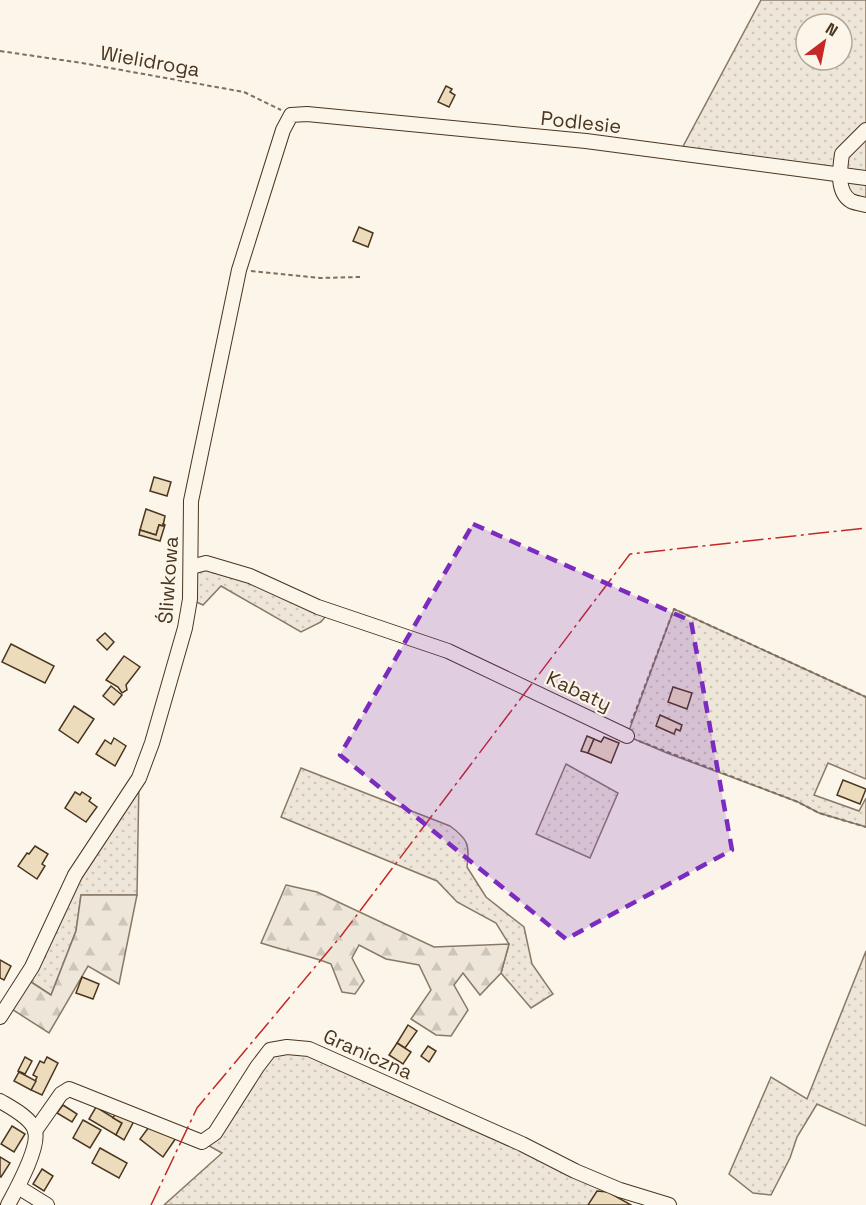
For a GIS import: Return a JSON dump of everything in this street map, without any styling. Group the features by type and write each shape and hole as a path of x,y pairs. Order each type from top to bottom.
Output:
{"street":[{"name":"Podlesie","path":"291,115 317,115 586,141 866,178"},
{"name":"Śliwkowa","path":"0,1017 32,967 75,875 139,778 152,743 185,628 190,599 191,501 239,270 283,130 291,115"},
{"path":"866,130 842,154 840,175 842,190 851,201 866,205"},
{"name":"Kabaty","path":"191,567 206,563 250,576 318,607 448,651 627,736"},
{"name":"Graniczna","path":"8,1205 35,1146 35,1131 61,1094 69,1089 202,1142 214,1133 270,1050 286,1047 309,1049 522,1144 575,1171 620,1190 669,1205"},
{"path":"0,1101 28,1121 35,1131"},
{"path":"18,1187 47,1205"}],"path":[{"name":"Wielidroga","path":"0,51 244,92 291,115"},
{"path":"239,270 320,278 360,277"},
{"name":"Kabaty","path":"627,736 674,609 866,697"},
{"path":"627,736 798,802 819,813 866,827"}],"highlighted area":[{"path":"473,524 691,621 732,850 566,939 340,755"}],"green space":[{"path":"761,0 866,0 866,205 851,201 840,175 679,154"},
{"path":"206,563 330,611 321,622 301,632 221,586 203,605 190,599 191,567"},
{"path":"674,609 866,697 866,779 828,763 814,795 859,811 866,798 866,827 819,813 798,802 627,736"},
{"path":"566,764 618,793 590,858 536,834"},
{"path":"301,768 450,826 456,831 464,839 468,848 467,867 486,897 524,927 532,964 553,994 531,1008 501,973 509,944 496,923 457,902 437,881 281,817"},
{"path":"139,778 137,895 81,895 76,931 51,995 25,978 75,875"},
{"path":"286,885 317,892 434,947 509,944 501,973 480,995 463,973 454,985 468,1010 451,1036 436,1035 411,1019 431,990 419,965 386,959 359,945 352,958 364,981 355,994 342,992 331,964 261,943"},
{"path":"81,895 137,895 119,984 88,966 49,1033 7,1006 25,978 51,995 76,931"},
{"path":"866,951 866,1126 817,1104 797,1137 790,1158 771,1195 753,1193 729,1174 771,1077 807,1099"},
{"path":"287,1047 608,1185 598,1205 164,1205 222,1153 202,1142 257,1067"}],"building":[{"path":"446,86 452,89 450,92 455,95 449,107 438,102"},
{"path":"359,227 373,233 368,247 353,241"},
{"path":"154,477 171,482 167,496 150,491"},
{"path":"146,509 165,516 163,526 159,525 156,535 140,530"},
{"path":"159,525 163,526 165,525 160,541 139,535 140,530 156,535"},
{"path":"105,633 114,642 107,650 97,640"},
{"path":"11,644 54,666 45,683 2,662"},
{"path":"124,656 140,667 126,685 127,690 122,693 118,687 106,680"},
{"path":"111,686 122,695 114,705 103,696"},
{"path":"673,687 692,693 687,709 668,702"},
{"path":"74,706 94,719 78,743 59,730"},
{"path":"660,715 682,725 680,731 676,729 674,734 656,726"},
{"path":"587,736 594,739 588,753 581,751"},
{"path":"604,737 619,743 611,763 588,753 594,739 601,742"},
{"path":"114,738 126,746 115,766 96,754 105,740 111,744"},
{"path":"843,780 866,789 860,804 837,795"},
{"path":"75,792 80,795 82,792 91,798 89,801 97,807 86,822 65,808"},
{"path":"35,846 48,854 42,864 45,866 37,879 18,866"},
{"path":"0,960 11,966 4,980 0,978"},
{"path":"82,977 99,984 93,999 76,993"},
{"path":"408,1025 417,1031 405,1048 397,1043"},
{"path":"397,1043 411,1052 403,1064 389,1055"},
{"path":"428,1046 436,1051 429,1062 421,1056"},
{"path":"25,1057 32,1061 25,1074 18,1071"},
{"path":"47,1057 58,1063 42,1095 31,1090 37,1077 33,1075 40,1061 44,1063"},
{"path":"19,1072 36,1081 31,1090 14,1081"},
{"path":"63,1105 77,1114 72,1122 57,1113"},
{"path":"96,1107 122,1123 116,1135 89,1119"},
{"path":"117,1111 134,1121 124,1140 116,1135 122,1123 113,1118"},
{"path":"83,1120 101,1130 90,1148 73,1138"},
{"path":"12,1126 25,1134 14,1152 1,1144"},
{"path":"149,1127 176,1138 163,1157 140,1139"},
{"path":"100,1148 127,1163 119,1178 92,1163"},
{"path":"0,1157 10,1163 1,1177 0,1177"},
{"path":"42,1169 53,1176 44,1191 33,1184"},
{"path":"597,1191 608,1192 631,1205 588,1205"}],"power":[{"path":"151,1205 197,1108 341,936 630,554 866,528"}]}
